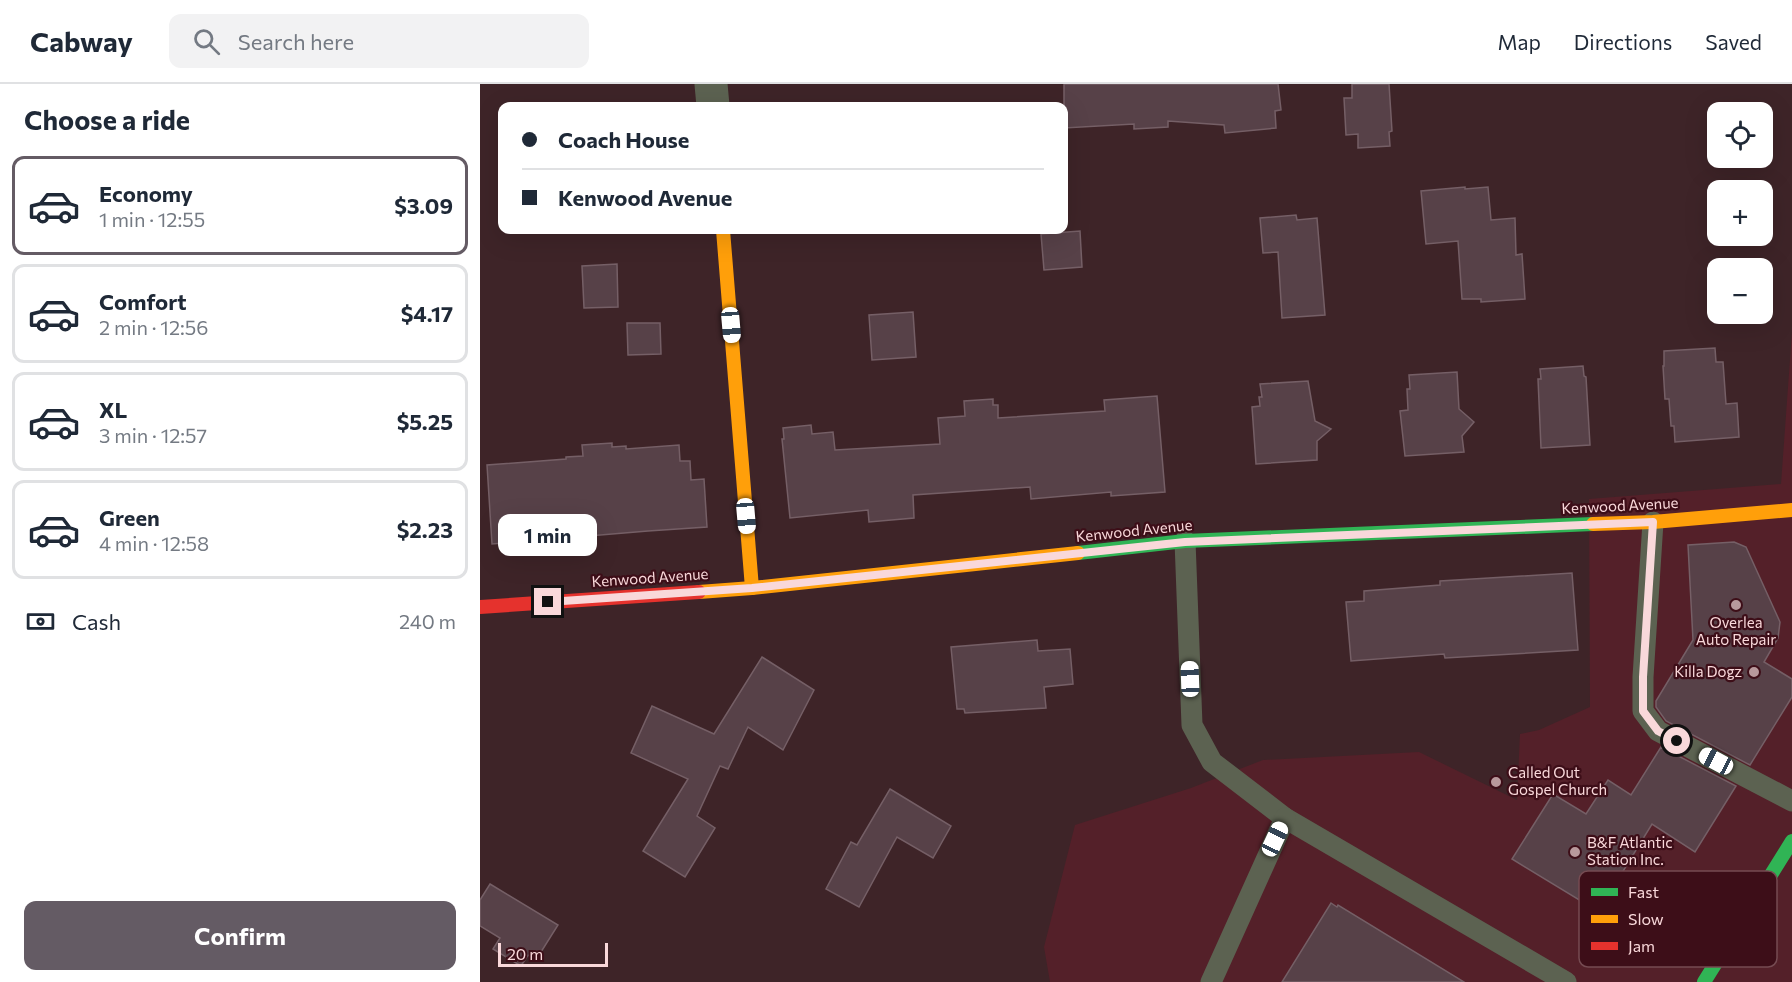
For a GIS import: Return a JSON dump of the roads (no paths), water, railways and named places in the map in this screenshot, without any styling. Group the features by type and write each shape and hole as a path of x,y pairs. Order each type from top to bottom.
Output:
{"main road":[{"path":"723,234 752,588"},
{"name":"Kenwood Avenue","path":"480,607 752,588 1185,542 1653,522 1792,510"},
{"path":"1773,871 1792,841"},
{"path":"1704,982 1713,967"}],"street":[{"path":"711,84 713,102"}],"lane":[{"path":"1653,522 1643,711 1658,731 1792,801"},
{"path":"1185,542 1192,725 1212,762 1285,818 1566,982"},
{"path":"1211,982 1285,818"}],"place":[{"name":"Overlea Auto Repair","path":"1736,605"},
{"name":"Killa Dogz","path":"1754,672"},
{"name":"Called Out Gospel Church","path":"1496,782"},
{"name":"B&F Atlantic Station Inc.","path":"1575,852"}]}
